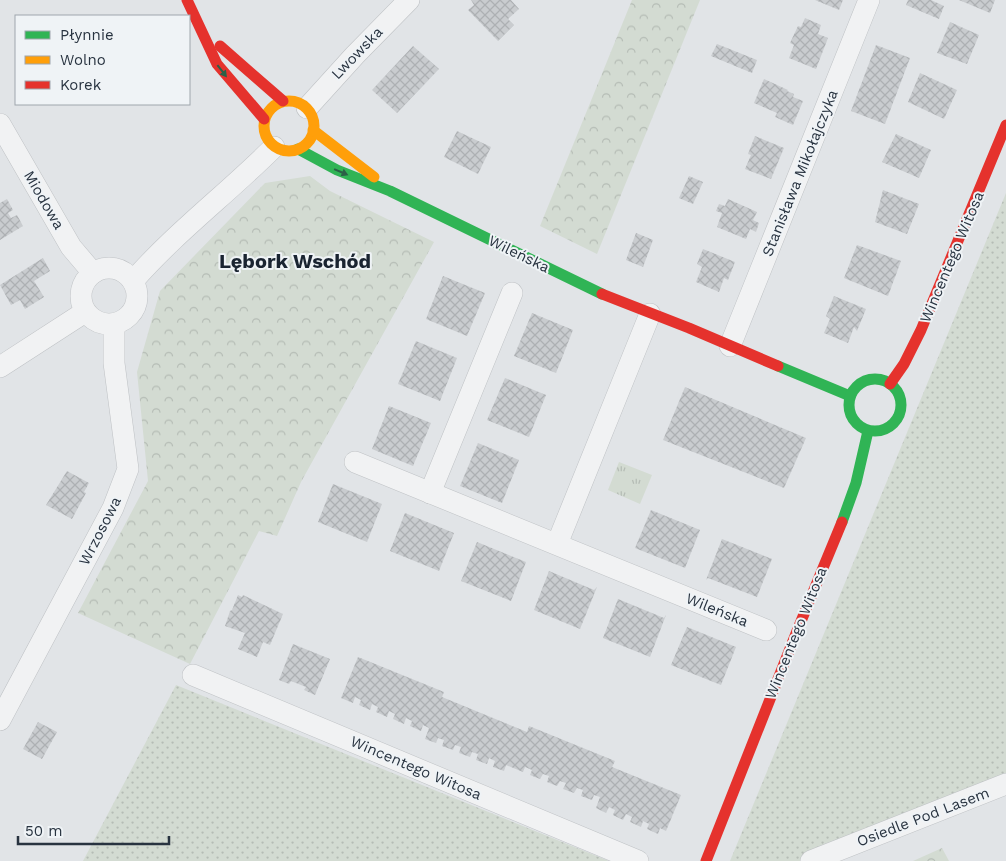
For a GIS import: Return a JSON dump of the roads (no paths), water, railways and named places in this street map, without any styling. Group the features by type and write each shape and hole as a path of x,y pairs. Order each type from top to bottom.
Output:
{"main road":[{"path":"187,0 217,64 264,120"},
{"path":"201,27 228,54 283,101"},
{"path":"283,101 300,103 307,108 311,114 314,130 306,144 290,151 274,146 265,134 264,120 268,111 274,105 283,101"},
{"name":"Wincentego Witosa","path":"890,384 904,364 921,330 1006,125"},
{"name":"Wileńska","path":"314,130 390,191"},
{"name":"Wileńska","path":"298,149 337,170 390,191 599,294 689,328 850,396"},
{"path":"867,380 882,380 890,384 899,396 900,405 899,415 894,423 877,431 868,431 859,426 853,420 849,411 850,396 858,385 867,380"},
{"name":"Wincentego Witosa","path":"706,861 847,510 862,462 868,431"}],"street":[{"name":"Lwowska","path":"307,108 409,0"},
{"name":"Stanisława Mikołajczyka","path":"730,346 869,0"},
{"name":"Miodowa","path":"0,124 71,247 93,272"},
{"path":"133,281 160,251 244,177 274,146"},
{"path":"101,269 119,269 133,281 137,298 135,307 130,315 122,321 114,324 98,322 85,312 82,304 82,286 93,272 101,269"},
{"path":"430,493 512,293"},
{"path":"0,367 85,312"},
{"path":"557,544 650,314"},
{"name":"Wrzosowa","path":"0,720 114,508 128,469 114,363 114,324"},
{"name":"Wileńska","path":"355,462 766,630"},
{"name":"Wincentego Witosa","path":"193,675 638,861"},
{"name":"Osiedle Pod Lasem","path":"811,861 1006,784"}],"district":[{"name":"Lębork Wschód","path":"295,261"}]}
